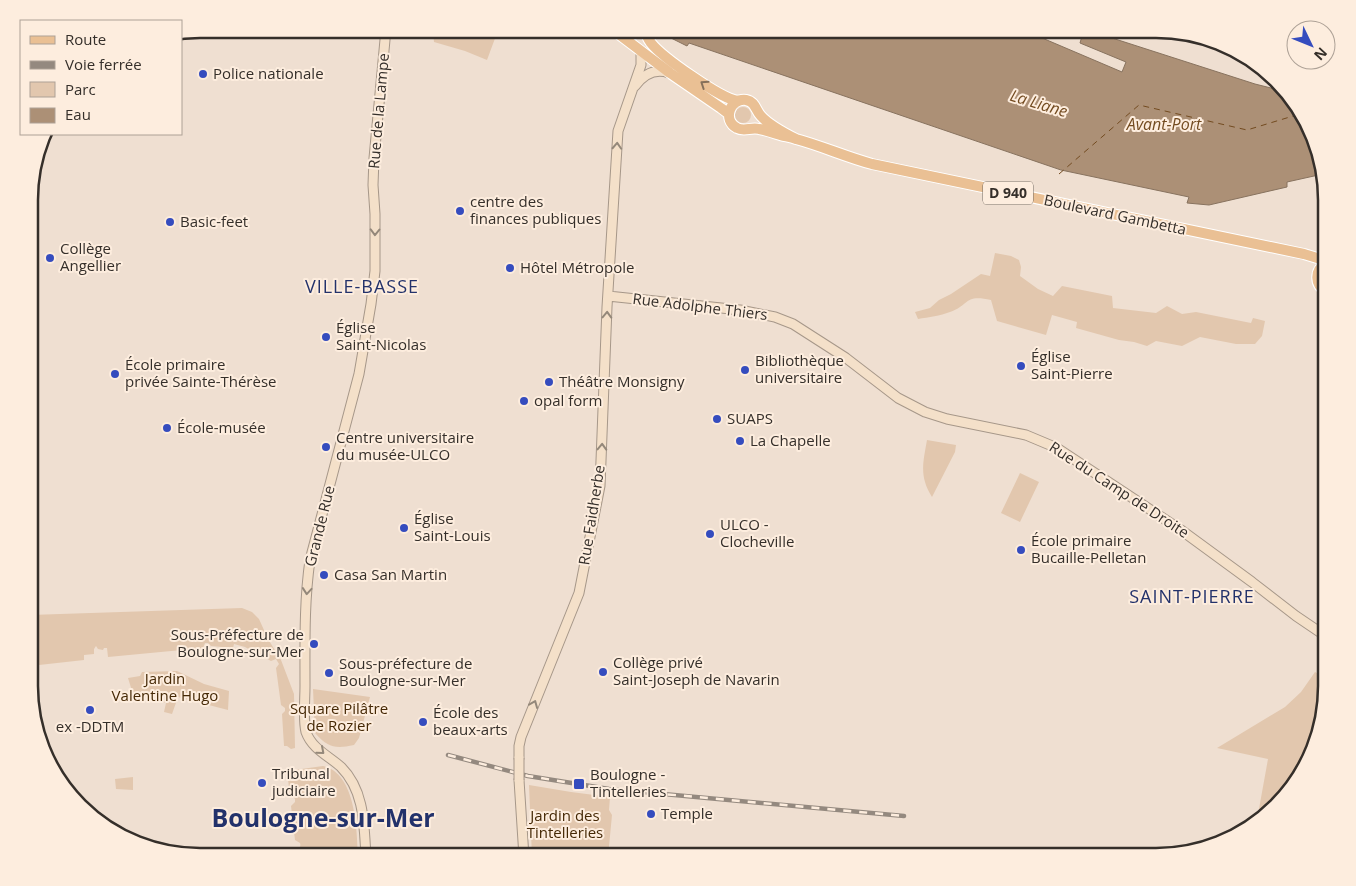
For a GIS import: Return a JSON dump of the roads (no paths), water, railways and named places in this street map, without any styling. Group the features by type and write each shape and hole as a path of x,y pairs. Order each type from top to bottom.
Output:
{"main road":[{"name":"Rue de la Lampe","path":"373,193 375,143 385,38"},
{"path":"625,38 670,74 721,108 728,114 731,123 736,128 743,130 750,128 757,121 758,113 752,103 745,100 728,99 712,89 659,51 648,38"},
{"path":"640,38 641,51"},
{"name":"Rue Faidherbe","path":"523,848 519,780 520,737 580,590 600,483 608,296 618,131 641,65 641,51"},
{"name":"Rue Faidherbe","path":"631,92 640,79 650,72 662,71 670,74"},
{"path":"728,114 732,106 738,101"},
{"name":"D 940","path":"758,113 772,125 796,139"},
{"name":"D 940","path":"750,128 758,128 796,139"},
{"name":"Boulevard Gambetta","path":"796,139 843,156 884,167 1308,255 1318,259"},
{"name":"Grande Rue","path":"365,848 363,812 357,791 340,766 313,744 306,732 305,635 307,590 312,555 352,401 367,333 375,276 373,193"},
{"name":"Boulevard Gambetta","path":"1290,252 1308,260 1318,280"},
{"name":"Rue Adolphe Thiers","path":"608,296 758,313 776,317 790,323"},
{"name":"Rue du Camp de Droite","path":"790,323 840,353 890,392 917,408 938,417 1026,435 1062,451 1174,526 1318,631"}],"water":[{"name":"Avant-Port","path":"671,38 1042,38 1122,72 1126,62 1080,43 1081,38 1112,38 1274,89 1297,119 1310,148 1316,176 1287,182 1287,187 1209,205 1187,203 1189,197 1061,170 689,43 687,46"}],"railway":[{"path":"448,755 528,776 609,789 904,816"}],"place":[{"name":"Police nationale","path":"203,74"},
{"name":"centre des finances publiques","path":"460,211"},
{"name":"Basic-feet","path":"170,222"},
{"name":"Collège Angellier","path":"50,258"},
{"name":"Hôtel Métropole","path":"510,268"},
{"name":"Église Saint-Nicolas","path":"326,337"},
{"name":"Église Saint-Pierre","path":"1021,366"},
{"name":"Bibliothèque universitaire","path":"745,370"},
{"name":"École primaire privée Sainte-Thérèse","path":"115,374"},
{"name":"Théâtre Monsigny","path":"549,382"},
{"name":"opal form","path":"524,401"},
{"name":"SUAPS","path":"717,419"},
{"name":"École-musée","path":"167,428"},
{"name":"La Chapelle","path":"740,441"},
{"name":"Centre universitaire du musée-ULCO","path":"326,447"},
{"name":"Église Saint-Louis","path":"404,528"},
{"name":"ULCO - Clocheville","path":"710,534"},
{"name":"École primaire Bucaille-Pelletan","path":"1021,550"},
{"name":"Casa San Martin","path":"324,575"},
{"name":"Sous-Préfecture de Boulogne-sur-Mer","path":"314,644"},
{"name":"Collège privé Saint-Joseph de Navarin","path":"603,672"},
{"name":"Sous-préfecture de Boulogne-sur-Mer","path":"329,673"},
{"name":"ex -DDTM","path":"90,710"},
{"name":"École des beaux-arts","path":"423,722"},
{"name":"Tribunal judiciaire","path":"262,783"},
{"name":"Boulogne - Tintelleries","path":"579,784"},
{"name":"Temple","path":"651,814"}],"district":[{"name":"VILLE-BASSE","path":"362,287"},
{"name":"SAINT-PIERRE","path":"1192,597"},
{"name":"Boulogne-sur-Mer","path":"323,818"}],"water label":[{"name":"La Liane","path":"1039,103"}],"park label":[{"name":"Jardin Valentine Hugo","path":"165,688"},
{"name":"Square Pilâtre de Rozier","path":"339,718"},
{"name":"Jardin des Tintelleries","path":"565,824"}]}
